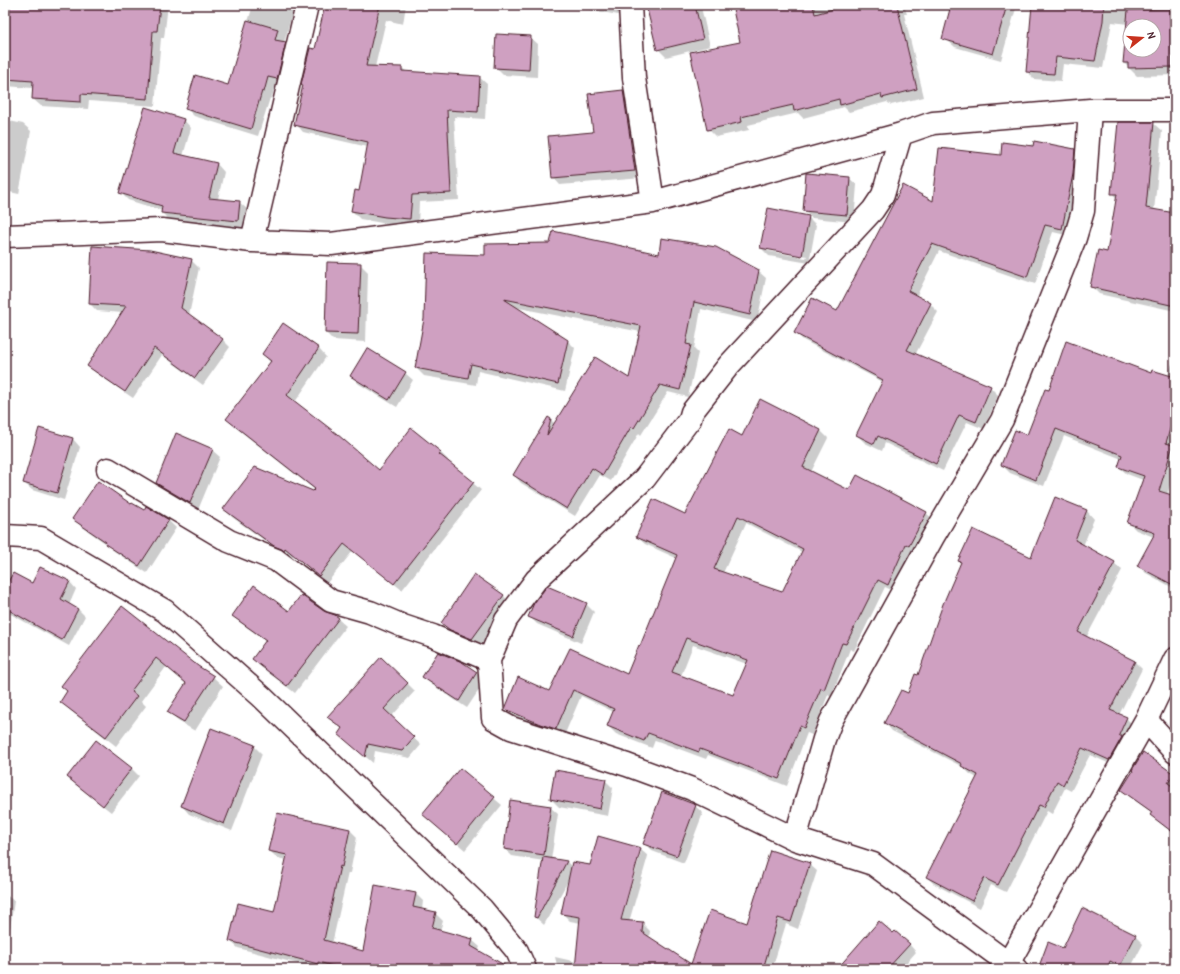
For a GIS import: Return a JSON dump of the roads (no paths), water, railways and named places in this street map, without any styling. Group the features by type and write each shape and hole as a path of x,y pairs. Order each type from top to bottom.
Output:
{"street":[{"path":"252,241 307,5"},
{"path":"630,5 634,78 652,202"},
{"path":"5,236 162,230 252,241 331,244 652,202 901,134 933,123 1090,110 1175,110"},
{"path":"795,839 824,739 831,721 933,536 1002,420 1076,238 1083,211 1090,110"},
{"path":"901,134 883,195 873,210 729,365 692,412 690,419 645,478 536,580 506,620 489,660 493,718 511,728 627,765 692,789 795,839 874,864 1010,967 1146,720 1175,659"},
{"path":"108,469 229,541 276,560 331,601 370,612 403,626 433,636 489,660"},
{"path":"5,536 41,538 165,611 262,697 482,909 517,951 525,969"},
{"path":"1146,720 1175,752"}]}
